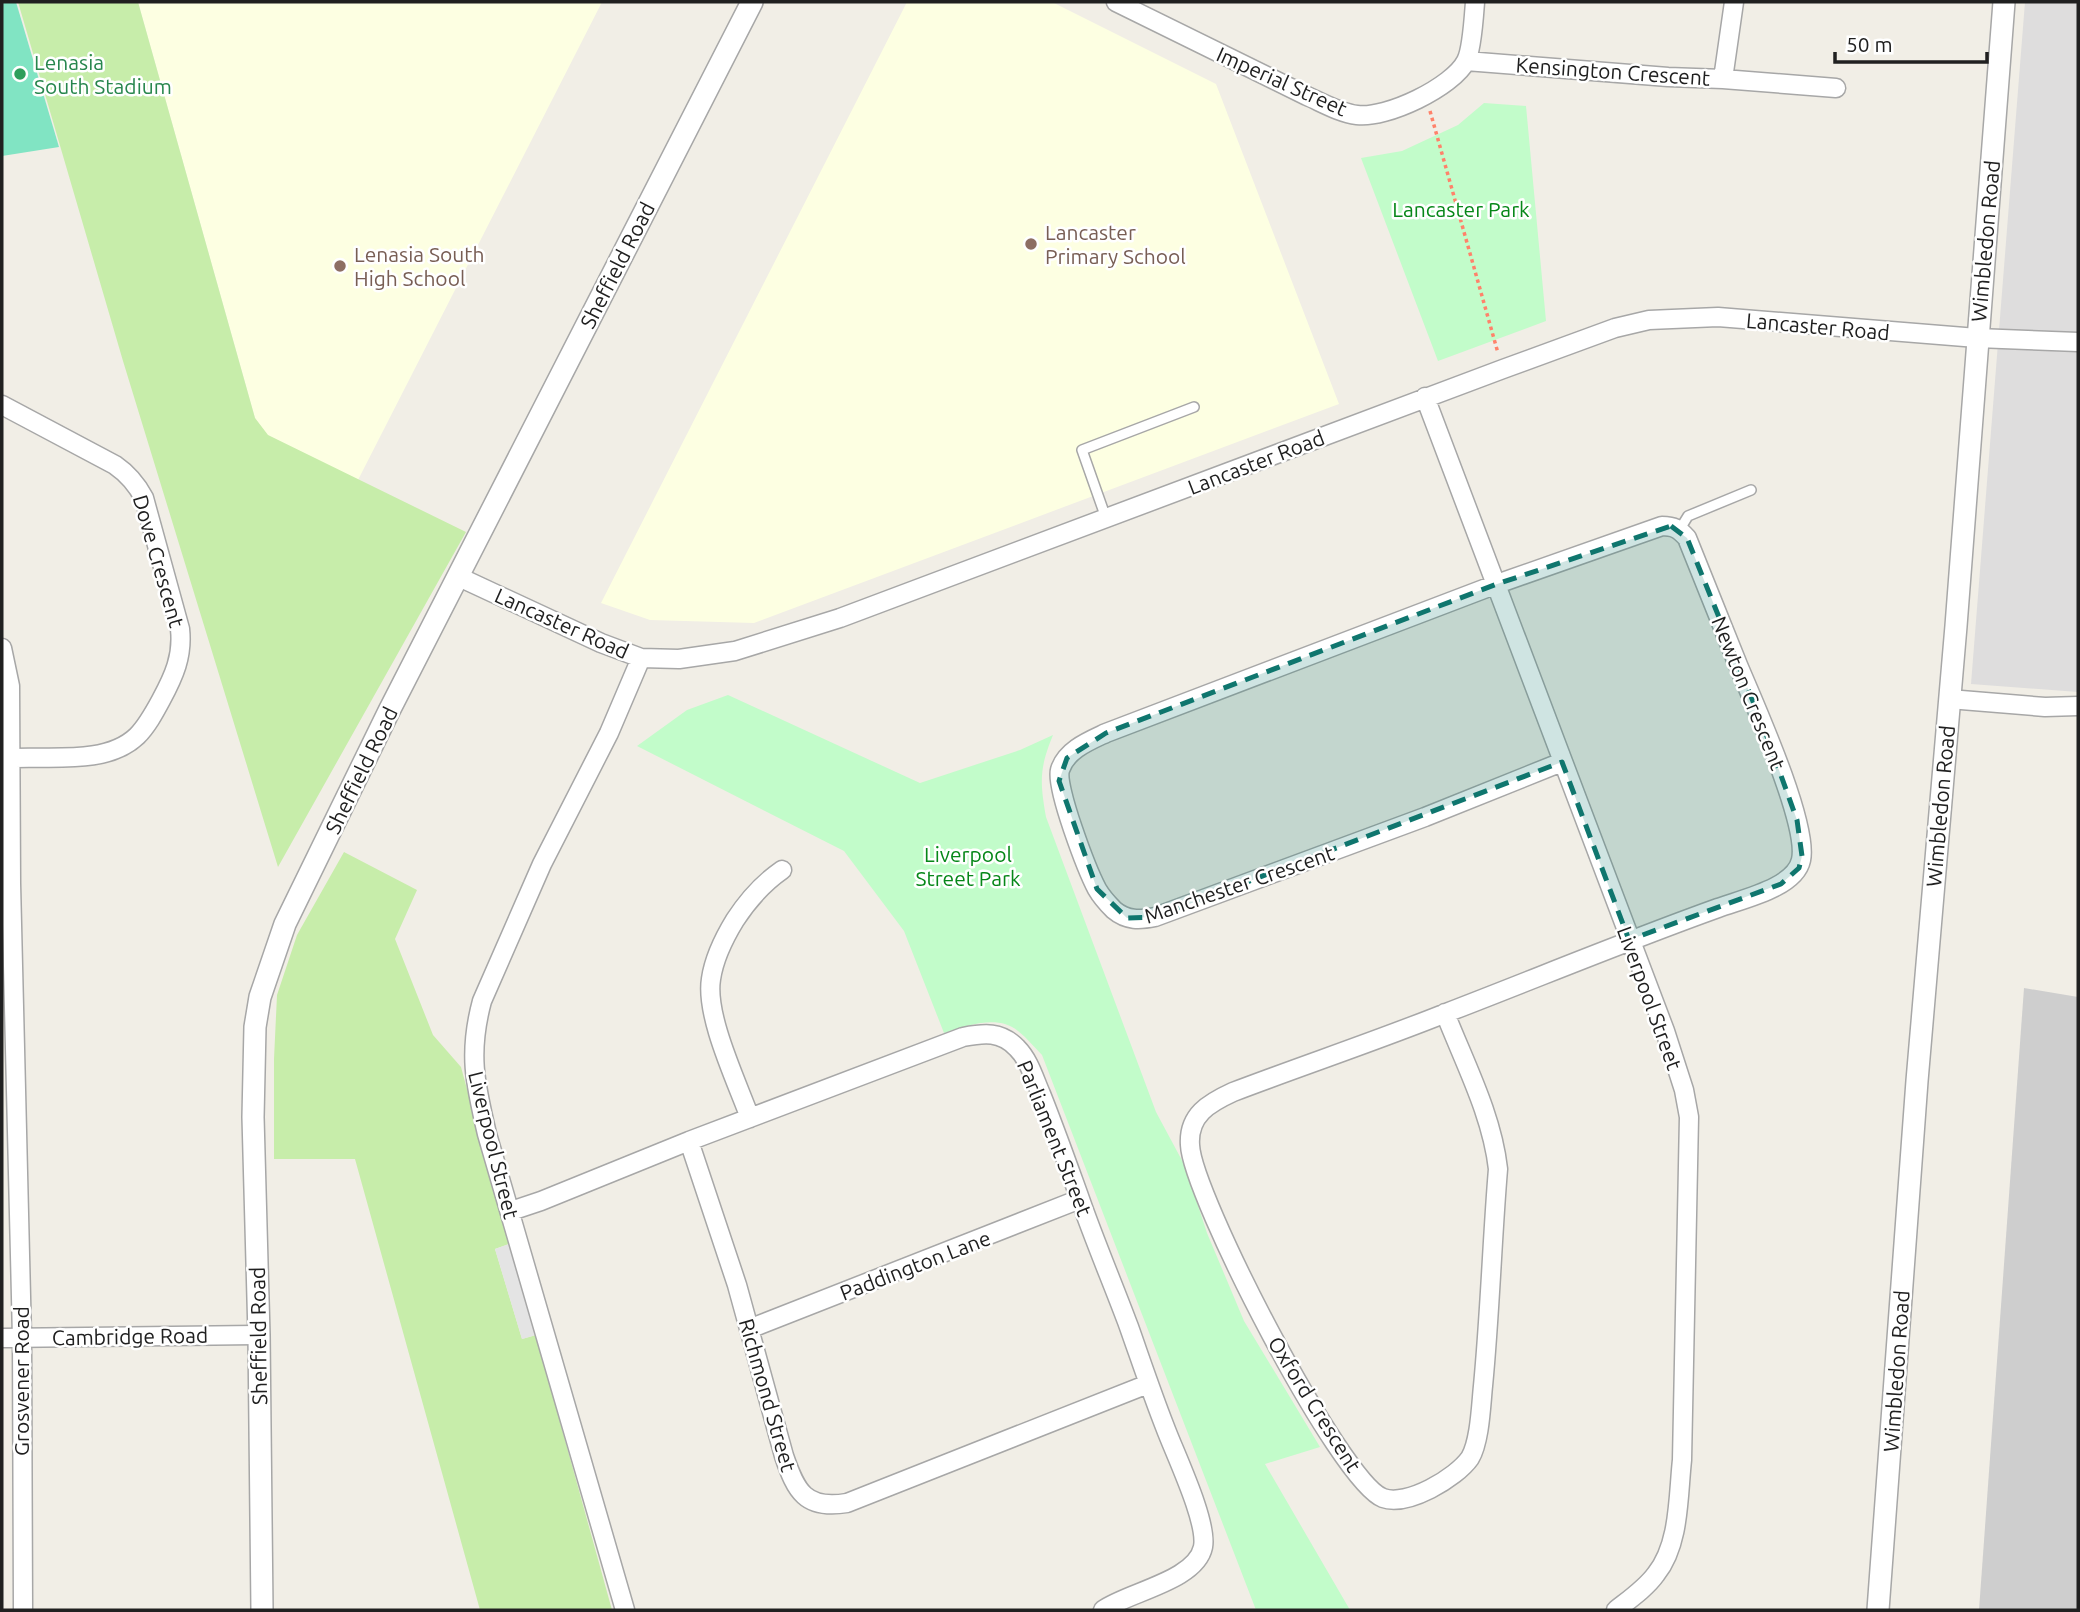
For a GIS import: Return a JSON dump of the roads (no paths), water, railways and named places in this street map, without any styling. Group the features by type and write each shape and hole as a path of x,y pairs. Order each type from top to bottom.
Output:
{"street":[{"name":"Sheffield Road","path":"262,1610 253,1117 255,1027 260,997 285,924 389,711 751,2"},
{"name":"Imperial Street","path":"1116,2 1336,110 1358,116 1392,111 1425,95 1466,61"},
{"path":"1466,61 1475,2"},
{"name":"Kensington Crescent","path":"1466,61 1724,79 1734,2"},
{"name":"Wimbledon Road","path":"1878,1610 1917,1081 2004,2"},
{"path":"1724,79 1836,88"},
{"name":"Lancaster Road","path":"458,577 601,643 641,658 679,659 704,656 761,645 841,618 1425,397 1615,328 1648,320 1718,317 1977,338 2078,342"},
{"name":"Liverpool Street","path":"1425,397 1665,1031 1684,1090 1689,1117 1682,1460 1677,1512 1669,1554 1656,1575 1616,1610"},
{"name":"Dove Crescent","path":"2,405 115,465 129,474 138,486 144,498 180,629 182,647 173,678 147,725 126,744 101,755 12,758"},
{"path":"1497,584 1662,526 1680,529"},
{"name":"Newton Crescent","path":"1629,940 1781,884 1800,868 1802,856 1797,820 1769,743 1687,538 1680,529"},
{"name":"Manchester Crescent","path":"1497,584 1088,741 1067,758 1060,769 1059,781 1064,802 1097,889 1115,911 1126,918 1140,920 1155,917 1373,837 1562,762"},
{"name":"Grosvener Road","path":"2,648 10,686 12,758 6,883 8,1104 22,1338 23,1610"},
{"name":"Liverpool Street","path":"625,1610 478,1096 472,1058 475,1025 486,990 542,864 598,754 641,658"},
{"path":"1949,699 2045,707 2078,706"},
{"path":"750,1118 718,1030 710,982 715,959 742,909 768,880 782,870"},
{"name":"Oxford Crescent","path":"1445,1013 1488,1123 1496,1148 1498,1169 1481,1400 1474,1449 1460,1469 1427,1491 1397,1501 1382,1498 1372,1491 1352,1468 1247,1289 1193,1165 1190,1132 1195,1118 1218,1099 1629,940"},
{"name":"Parliament Street","path":"511,1211 963,1037 984,1033 1000,1036 1016,1046 1026,1060 1065,1152 1080,1199 1200,1520 1203,1535 1203,1548 1197,1560 1171,1580 1126,1597 1103,1610"},
{"name":"Richmond Street","path":"689,1141 737,1285 793,1481 805,1497 828,1504 847,1503 1148,1384"},
{"name":"Paddington Lane","path":"749,1329 1080,1199"},
{"name":"Cambridge Road","path":"2,1338 259,1335"},
{"path":"2,1541 21,1541"}],"lane":[{"path":"1106,518 1082,450 1194,407"},
{"path":"1680,529 1688,516 1751,490"}],"place":[{"name":"Lenasia South Stadium","path":"20,74"},
{"name":"Lancaster Primary School","path":"1031,244"},
{"name":"Lenasia South High School","path":"340,266"}],"park label":[{"name":"Lancaster Park","path":"1461,209"},
{"name":"Liverpool Street Park","path":"968,866"}]}
